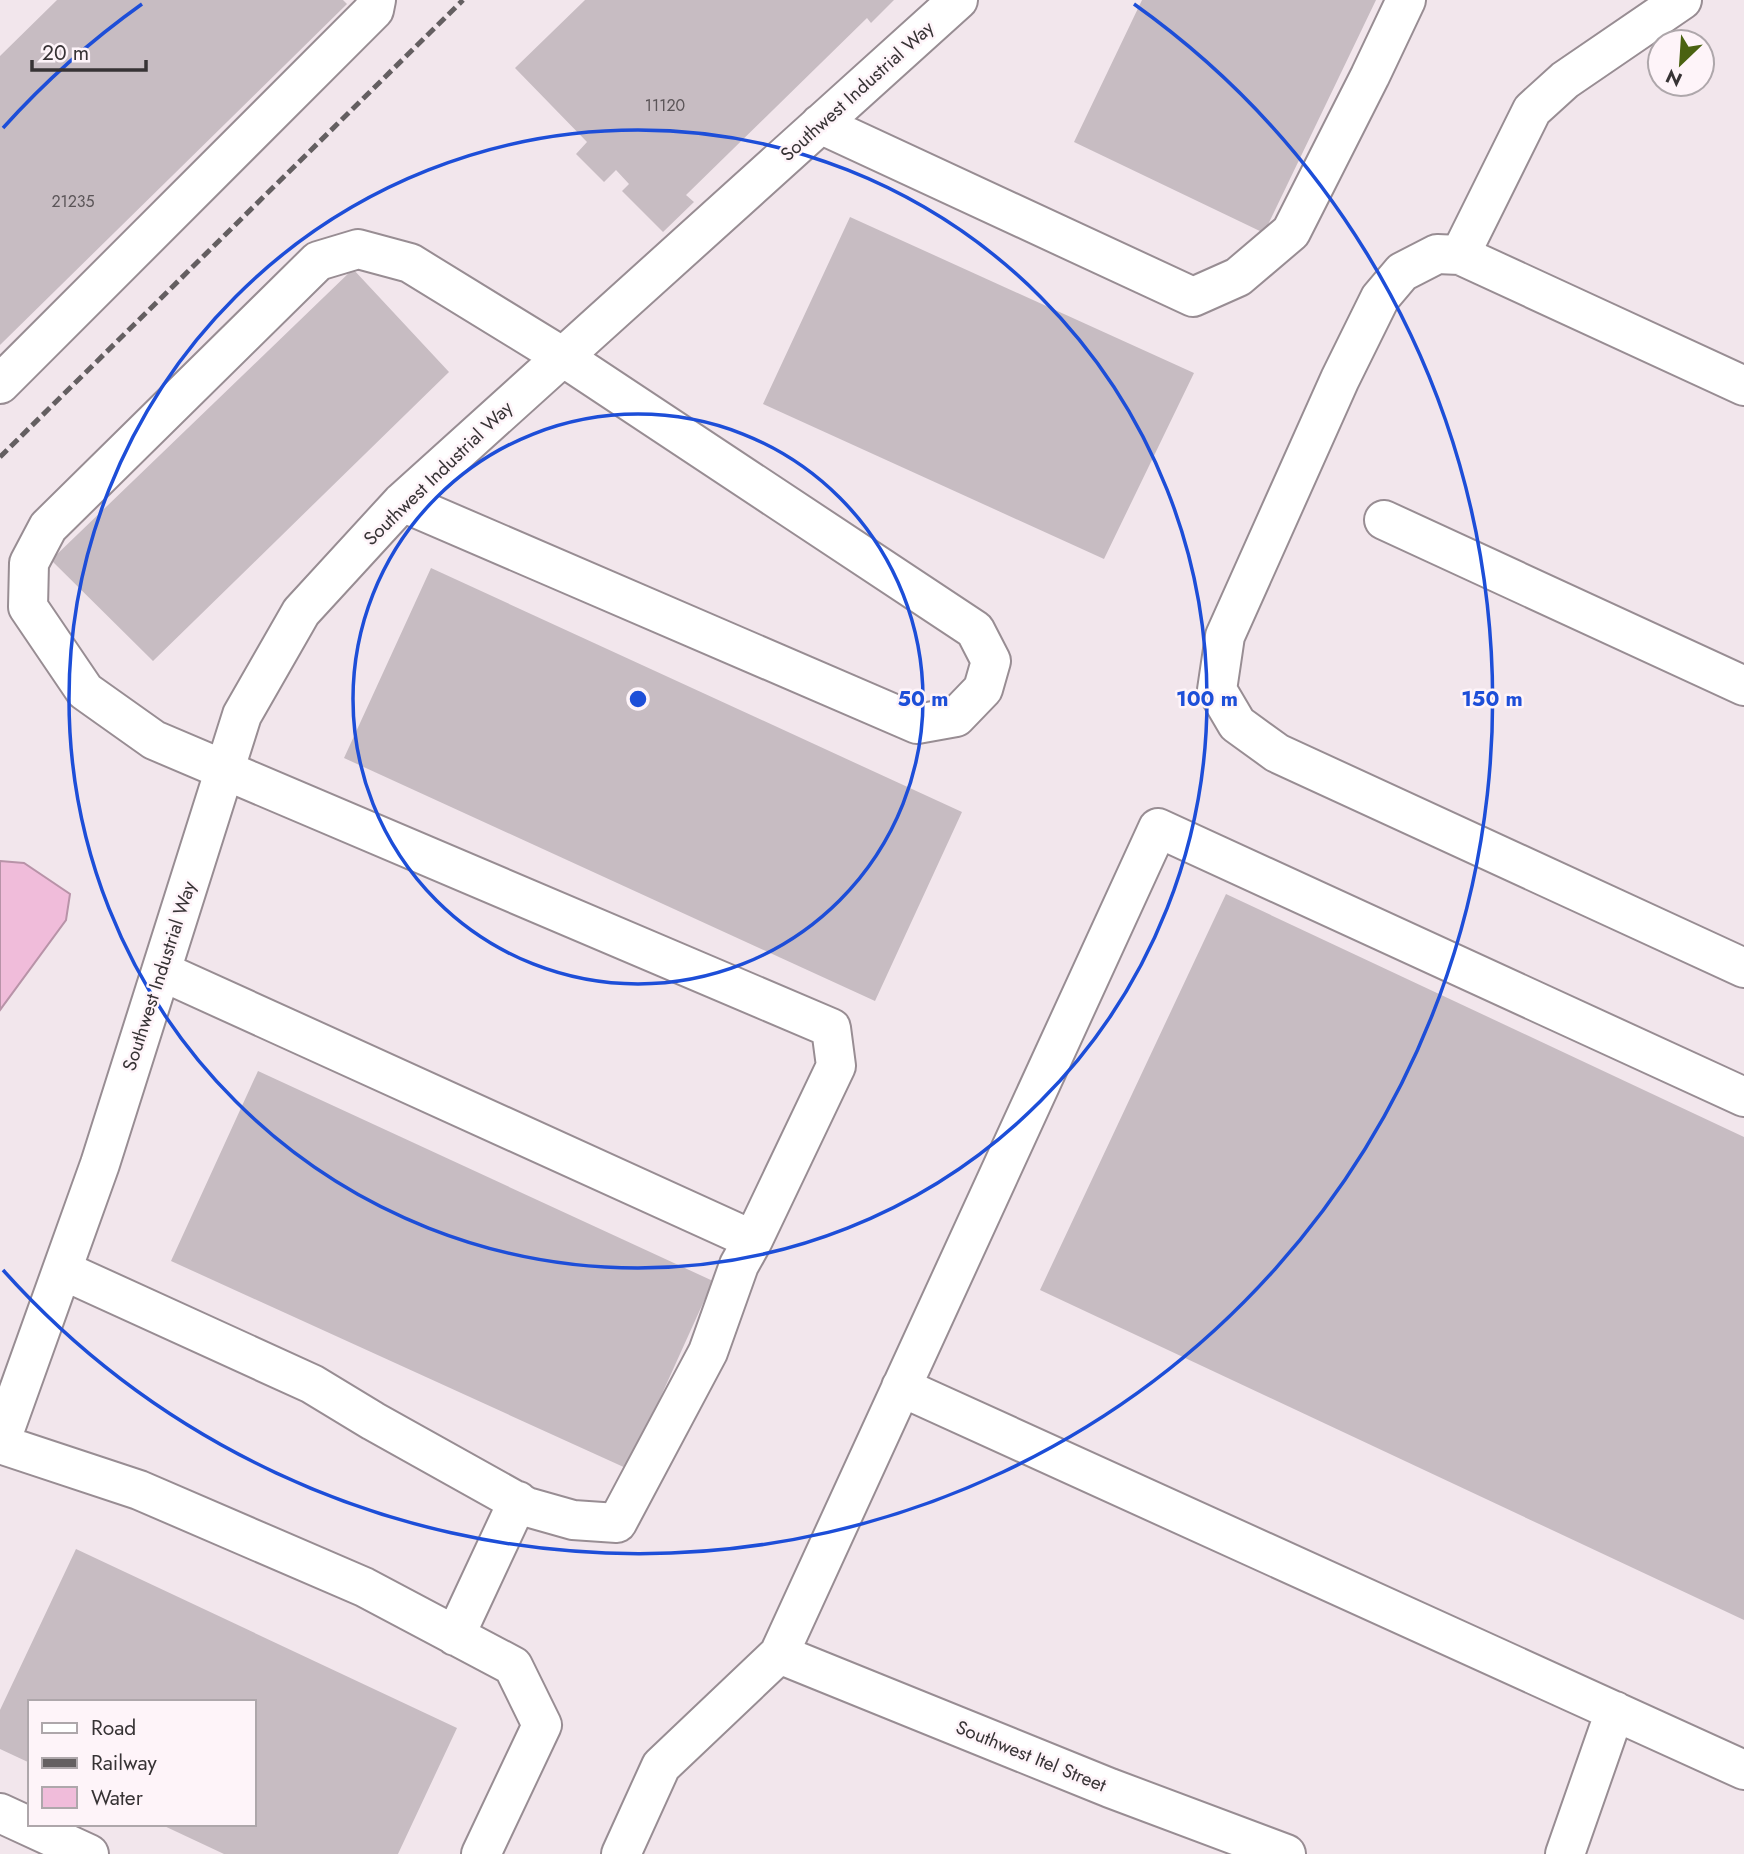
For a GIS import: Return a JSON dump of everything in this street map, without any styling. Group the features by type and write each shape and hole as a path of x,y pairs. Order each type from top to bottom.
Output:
{"street":[{"path":"0,384 374,9 376,0"},
{"name":"Southwest Industrial Way","path":"0,1443 100,1164 242,715 301,612 402,502 958,0"},
{"path":"820,124 1193,297 1238,277 1290,232 1406,0"},
{"path":"1460,256 1532,110 1565,80 1682,0"},
{"path":"62,1270 312,1384 527,1507 573,1520 617,1523 708,1352 739,1265 836,1066 831,1028 154,740 85,691 28,607 29,563 48,527 318,261 358,249 410,263 563,357 975,630 991,662 983,689 956,718 917,724 402,502"},
{"path":"1744,386 1460,256 1437,254 1402,272 1380,298 1340,379 1225,636 1217,690 1237,724 1277,753 1744,968"},
{"path":"1384,520 1744,686"},
{"path":"621,1854 661,1766 779,1654 1158,828 1744,1097"},
{"path":"161,971 752,1240"},
{"path":"901,1387 1744,1770"},
{"path":"0,1443 139,1490 364,1587 513,1666 542,1726 481,1854"},
{"path":"455,1636 518,1502"},
{"name":"Southwest Itel Street","path":"779,1654 1110,1788 1286,1854"},
{"path":"1565,1854 1615,1711"},
{"path":"0,1813 28,1826"},
{"path":"28,1826 89,1854"}],"water":[{"path":"0,861 24,863 70,894 66,920 0,1010"}],"building":[{"path":"57,0 343,0 347,4 0,345 0,56"},
{"path":"585,0 894,0 871,23 867,18 686,195 694,202 663,232 622,191 629,184 616,170 604,182 576,154 587,142 515,68"},
{"path":"1142,0 1376,0 1264,233 1074,142"},
{"path":"850,217 1194,373 1104,559 763,404"},
{"path":"353,269 449,372 153,661 51,560"},
{"path":"431,568 962,812 875,1001 344,758"},
{"path":"1226,894 1744,1137 1744,1620 1040,1290"},
{"path":"258,1071 713,1281 628,1469 171,1261"},
{"path":"76,1549 457,1728 398,1854 224,1854 164,1826 256,1826 256,1700 28,1700 28,1762 0,1749 0,1710"}],"railway":[{"path":"0,457 463,0"}]}
